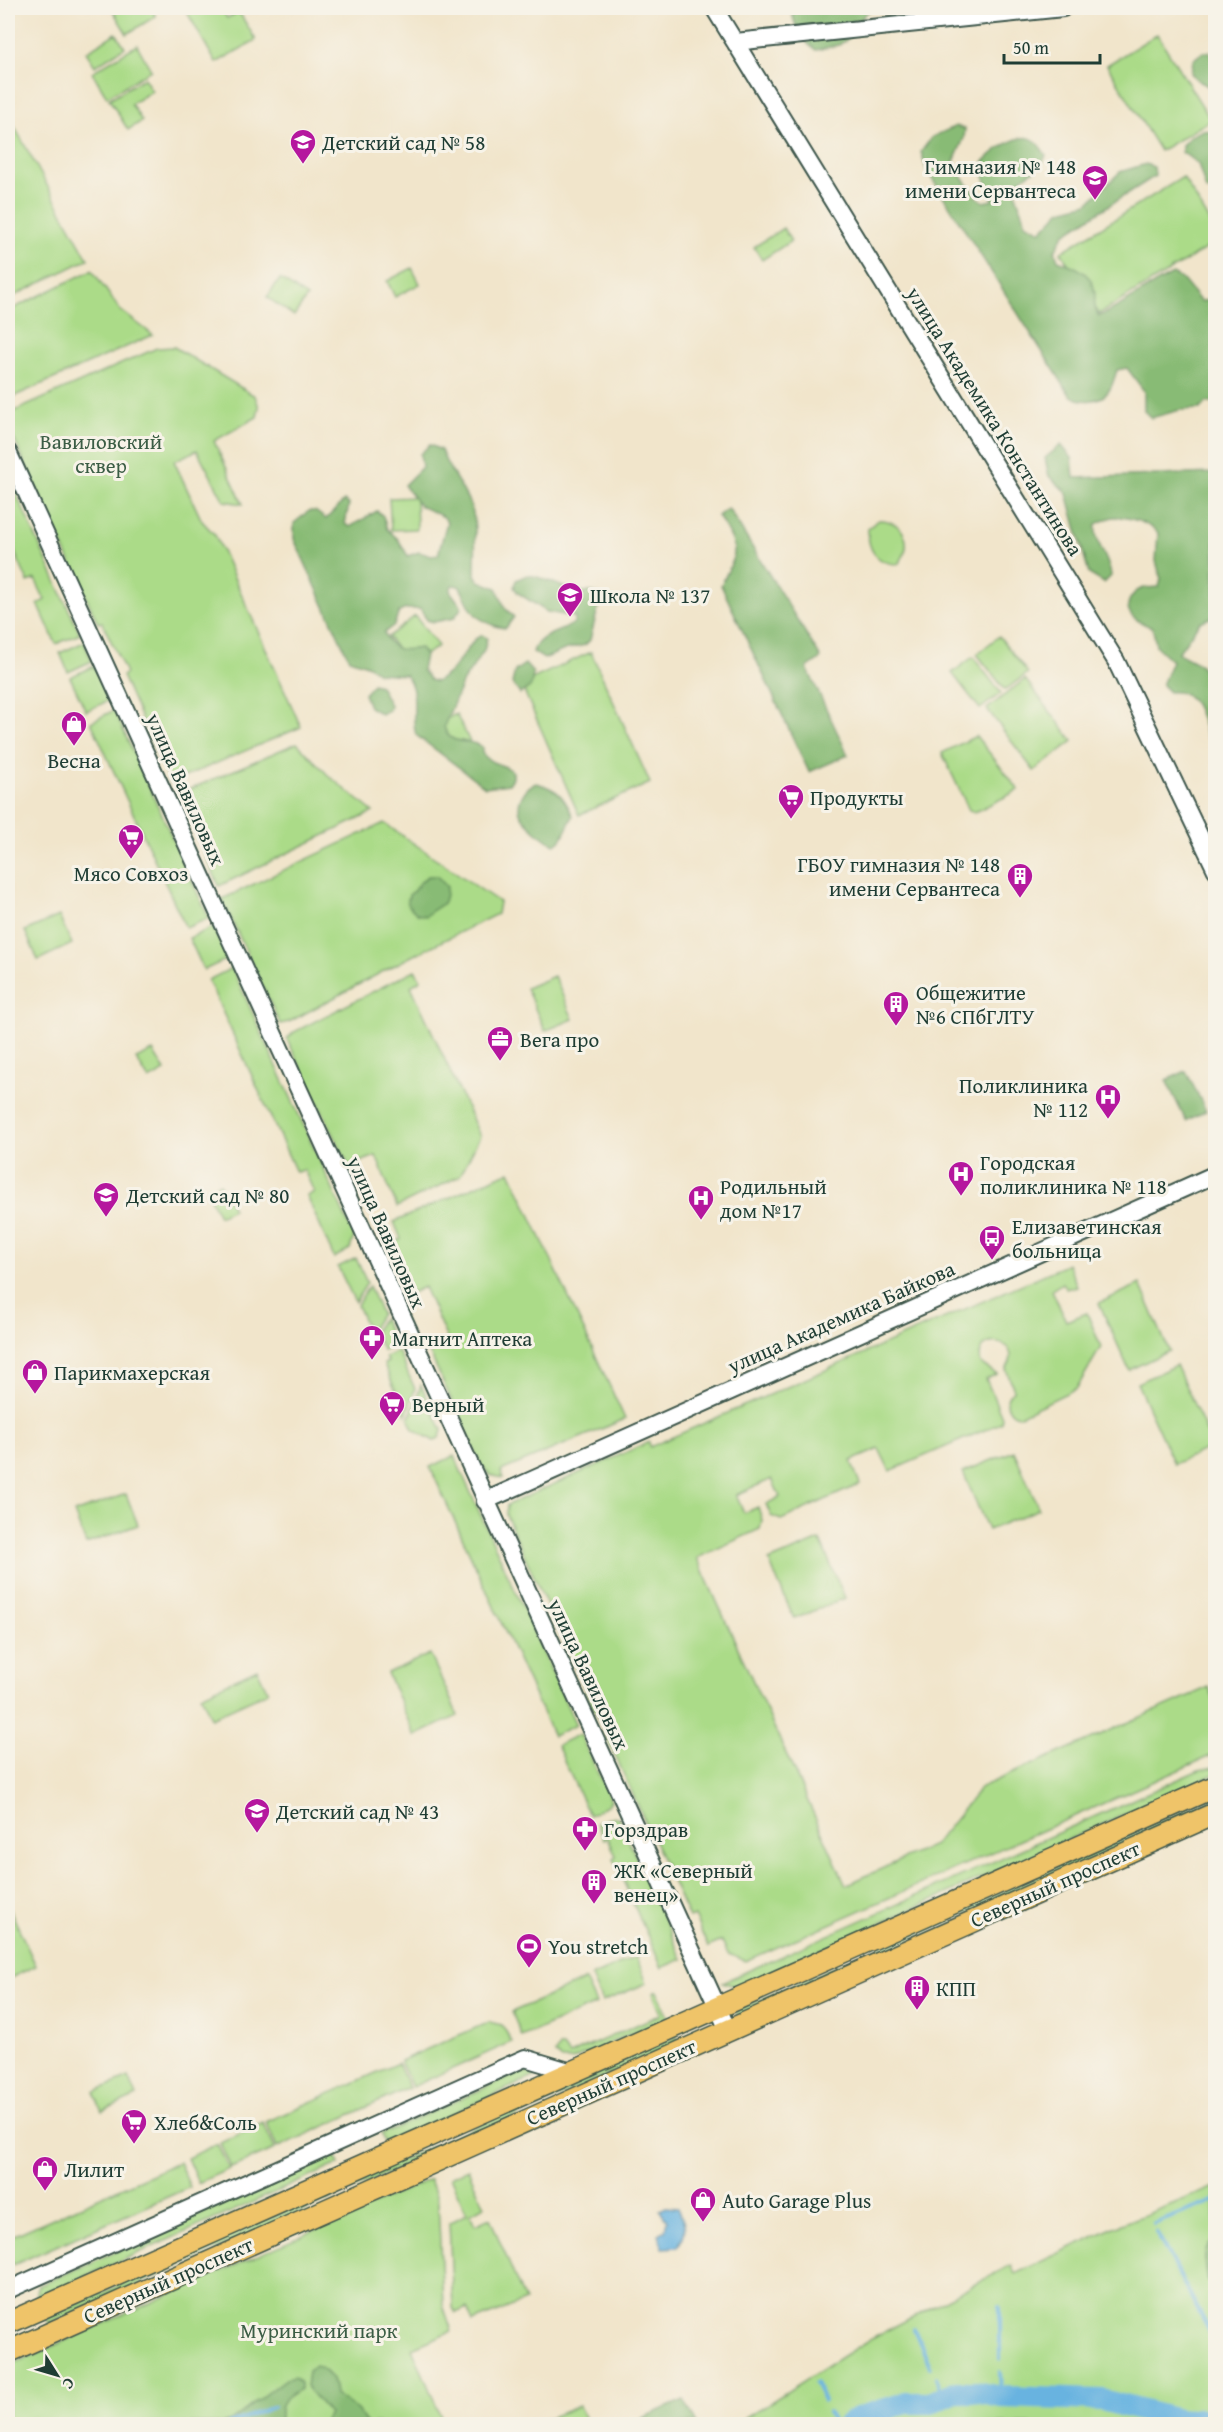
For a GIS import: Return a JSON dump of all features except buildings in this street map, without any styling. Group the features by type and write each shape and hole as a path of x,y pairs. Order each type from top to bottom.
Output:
{"main road":[{"name":"Северный проспект","path":"8,2323 1215,1786"},
{"name":"Северный проспект","path":"8,2352 1215,1813"}],"street":[{"name":"улица Академика Константинова","path":"714,8 1116,661 1215,870"},
{"path":"735,42 1063,8"},
{"name":"улица Вавиловых","path":"8,452 728,2030"},
{"name":"улица Академика Байкова","path":"485,1501 1215,1174"},
{"path":"18,2285 525,2058 572,2072"}],"green space":[{"path":"120,8 151,8 156,16 127,34 113,11"},
{"path":"195,8 221,8 227,18 239,12 256,40 216,63 187,12"},
{"path":"797,8 911,8 870,11 864,15 850,37 839,45 816,50 803,39 798,30 792,13"},
{"path":"116,33 125,47 95,66 86,52"},
{"path":"1157,34 1211,120 1160,151 1107,65"},
{"path":"137,45 151,70 107,97 92,72"},
{"path":"1203,52 1210,52 1215,62 1215,105 1208,86 1191,73 1193,60"},
{"path":"144,78 152,91 131,104 142,121 128,130 109,99"},
{"path":"8,115 88,259 8,299"},
{"path":"956,126 965,129 964,138 953,164 977,197 984,202 993,200 981,165 985,160 1013,141 1021,138 1034,140 1046,155 1039,166 1020,181 1016,194 1025,223 1041,231 1061,210 1088,203 1120,172 1146,164 1154,167 1155,176 1064,234 1055,251 1058,260 1085,273 1092,282 1095,292 1095,308 1099,316 1173,274 1183,280 1200,301 1215,300 1215,320 1213,321 1215,403 1207,402 1200,409 1180,410 1151,418 1144,411 1144,391 1127,368 1117,370 1110,389 1102,397 1085,400 1070,395 927,171 921,152 932,137"},
{"path":"1203,130 1215,132 1215,193 1206,190 1198,164 1182,152 1182,145 1191,136"},
{"path":"1183,177 1215,230 1215,243 1099,314 1061,252"},
{"path":"783,228 791,241 762,260 754,247"},
{"path":"412,268 420,284 395,297 387,281"},
{"name":"Вавиловский сквер","path":"92,270 120,310 153,335 8,399 8,311"},
{"path":"280,279 307,297 294,316 267,297"},
{"name":"Вавиловский сквер","path":"174,347 255,396 259,407 257,417 214,441 243,504 224,501 197,450 174,461 202,521 215,535 301,727 170,783 122,676 126,673 102,622 98,623 8,426 8,414 157,348"},
{"path":"430,445 441,450 473,513 475,575 479,581 497,588 505,608 514,617 506,628 486,622 473,612 459,586 452,585 450,591 462,607 454,618 434,622 427,620 420,609 406,609 399,612 394,625 384,633 391,644 398,649 420,648 425,655 422,670 430,680 436,682 451,671 475,639 482,635 487,638 484,651 463,681 444,726 450,737 477,744 482,747 482,753 486,758 513,772 513,778 509,784 485,787 416,735 413,689 406,675 379,673 367,665 349,659 294,539 294,523 309,511 315,511 326,519 344,501 349,504 345,524 350,527 377,511 383,516 387,529 398,539 408,556 419,552 431,556 438,555 447,522 444,517 420,506 404,485 422,467 420,454"},
{"path":"1061,445 1072,458 1074,478 1215,473 1215,616 1200,622 1178,653 1201,665 1215,695 1215,743 1208,739 1200,714 1192,700 1179,692 1169,692 1162,685 1172,661 1156,646 1153,628 1135,619 1129,611 1129,601 1136,592 1143,588 1159,587 1161,579 1156,561 1158,533 1144,523 1120,517 1112,517 1096,524 1097,538 1111,576 1104,583 1089,574 1067,493 1049,476 1045,458"},
{"path":"8,476 80,634 56,644 38,604 45,600 35,579 28,582 8,537"},
{"path":"416,497 417,529 391,530 389,498"},
{"path":"728,508 821,658 807,668 848,755 809,772 721,585 731,564 734,549 730,536 718,516"},
{"path":"879,520 895,524 904,535 906,549 898,564 884,561 871,549 868,528"},
{"path":"527,575 574,591 598,594 600,600 590,640 585,645 564,650 544,659 533,652 545,637 574,623 575,617 547,612 518,593 514,587 516,580"},
{"path":"415,616 438,646 425,655 420,649 405,660 388,637"},
{"path":"999,636 1028,673 1005,690 977,654"},
{"path":"84,642 92,661 68,672 60,653"},
{"path":"591,652 650,783 579,815 521,684"},
{"path":"973,657 1001,693 980,709 952,673"},
{"path":"525,664 533,673 531,686 520,694 512,683 515,671"},
{"path":"94,666 110,700 86,711 70,677"},
{"path":"1025,679 1073,741 1034,771 987,709"},
{"path":"373,684 380,686 390,705 389,710 381,714 369,707 364,694"},
{"path":"114,710 209,918 186,928 91,722"},
{"path":"456,714 471,744 453,753 438,723"},
{"path":"976,736 1019,790 975,812 969,810 942,753"},
{"path":"297,743 328,775 373,812 219,886 179,794"},
{"path":"537,783 560,794 573,816 561,840 555,844 535,831 520,813 519,804 523,795 529,787"},
{"path":"384,823 499,902 497,914 408,958 289,1022 280,1024 222,899"},
{"path":"428,876 437,876 447,887 443,903 426,916 417,914 407,904 409,895"},
{"path":"59,916 72,944 38,960 25,931"},
{"path":"213,927 228,959 204,970 189,938"},
{"path":"232,968 354,1236 350,1249 334,1258 307,1196 314,1192 304,1170 296,1172 208,980"},
{"path":"415,970 421,980 411,986 480,1136 460,1176 397,1207 376,1156 349,1166 287,1039 294,1032"},
{"path":"554,976 573,1019 545,1031 526,988"},
{"path":"153,1051 165,1071 149,1080 136,1059"},
{"path":"1186,1071 1206,1111 1186,1121 1166,1080"},
{"path":"510,1171 625,1419 501,1471 503,1478 490,1475 481,1465 428,1349 447,1339 424,1287 411,1293 389,1244 401,1239 394,1222"},
{"path":"220,1183 233,1209 219,1216 206,1190"},
{"path":"356,1258 367,1283 355,1302 338,1267"},
{"path":"1068,1264 1077,1286 1066,1289 1062,1283 1052,1290 1066,1321 1087,1313 1101,1347 1077,1388 1019,1416 1014,1415 1007,1402 1014,1390 1006,1369 1011,1359 1010,1351 998,1343 990,1343 984,1346 980,1353 981,1364 997,1374 986,1379 1002,1417 1001,1423 890,1471 879,1449 851,1461 860,1484 781,1520 771,1516 766,1504 780,1497 772,1479 736,1495 744,1513 758,1507 762,1520 760,1529 697,1558 846,1885 934,1845 981,1787 1209,1687 1215,1703 1215,1754 746,1961 728,1954 722,1941 708,1947 694,1916 689,1918 506,1515 507,1505 649,1442 650,1447"},
{"path":"1140,1284 1169,1351 1129,1370 1099,1303"},
{"path":"369,1286 381,1314 369,1333 357,1305"},
{"path":"383,1318 395,1346 383,1351 376,1336 371,1336"},
{"path":"398,1351 415,1389 406,1415 384,1364 388,1362 385,1357"},
{"path":"1176,1365 1213,1446 1174,1464 1137,1383"},
{"path":"421,1385 442,1430 440,1437 434,1441 413,1429 409,1420"},
{"path":"1014,1451 1039,1509 988,1530 963,1472"},
{"path":"454,1456 576,1725 553,1736 430,1467"},
{"path":"126,1494 138,1525 86,1544 74,1513"},
{"path":"820,1540 845,1598 794,1619 769,1561"},
{"path":"430,1654 458,1716 415,1736 387,1673"},
{"path":"257,1669 268,1692 211,1718 201,1695"},
{"path":"580,1734 611,1801 589,1815 557,1745"},
{"path":"1215,1767 1215,1774 742,1985 734,1986 723,1982 1199,1770"},
{"path":"1215,1797 1215,1804 736,2015 737,2010"},
{"path":"618,1817 682,1959 662,1968 613,1858 616,1856 608,1838 604,1839 597,1823"},
{"path":"8,1905 36,1966 8,1979"},
{"path":"636,1957 647,1983 602,2002 591,1977"},
{"path":"585,1980 596,2004 522,2037 512,2012"},
{"path":"657,1991 668,2017 572,2060 562,2060 555,2054 559,2047 563,2047 569,2055 661,2014 653,1993"},
{"path":"489,2022 502,2025 512,2042 412,2087 400,2061"},
{"path":"677,2037 680,2043 49,2324 46,2318"},
{"path":"398,2063 409,2088 277,2148 266,2122"},
{"path":"521,2072 542,2073 385,2144 381,2134"},
{"path":"129,2077 137,2096 102,2111 94,2092"},
{"path":"263,2123 275,2149 231,2168 220,2143"},
{"path":"217,2144 229,2169 198,2183 187,2158"},
{"path":"334,2154 339,2164 37,2298 38,2286"},
{"path":"179,2162 190,2187 13,2265 8,2253 8,2238"},
{"path":"468,2169 484,2206 470,2214 475,2225 490,2218 525,2301 473,2322 467,2308 456,2313 453,2308 449,2223 467,2214 450,2177"},
{"name":"Муринский парк","path":"430,2179 438,2202 443,2305 452,2331 412,2348 444,2424 8,2424 8,2366"},
{"path":"1215,2187 1215,2424 736,2424 865,2342 1011,2265 1015,2274 1112,2228"},
{"path":"1215,2240 1215,2283 1208,2282 1205,2253 1210,2243"},
{"path":"315,2366 328,2373 334,2385 335,2395 357,2410 367,2424 323,2424 329,2413 306,2387 308,2371"},
{"path":"294,2377 300,2383 300,2389 282,2402 280,2424 222,2424 231,2421 286,2379"},
{"path":"684,2400 697,2424 628,2424"},
{"path":"579,2406 587,2424 533,2424"}],"water":[{"path":"666,2207 678,2208 684,2223 683,2237 677,2247 663,2248 658,2234 665,2230 667,2220 660,2210"}],"waterway":[{"path":"1154,2224 1216,2200"},
{"path":"1156,2232 1216,2343"},
{"path":"1000,2306 1000,2359"},
{"path":"914,2329 930,2366"},
{"path":"1000,2372 1001,2397"},
{"path":"936,2378 944,2397"},
{"path":"815,2383 824,2401"},
{"path":"848,2424 857,2418 905,2403 930,2403 956,2392 975,2392 1001,2397 1102,2400 1181,2421 1197,2418 1208,2424"},
{"path":"229,2424 273,2407"},
{"path":"828,2412 834,2424"}],"place":[{"name":"Детский сад № 58","path":"303,165"},
{"name":"Гимназия № 148 имени Сервантеса","path":"1095,201"},
{"name":"Школа № 137","path":"570,618"},
{"name":"Весна","path":"74,747"},
{"name":"Продукты","path":"791,820"},
{"name":"Мясо Совхоз","path":"131,860"},
{"name":"ГБОУ гимназия № 148 имени Сервантеса","path":"1020,899"},
{"name":"Общежитие №6 СПбГЛТУ","path":"896,1027"},
{"name":"Вега про","path":"500,1062"},
{"name":"Поликлиника № 112","path":"1108,1120"},
{"name":"Городская поликлиника № 118","path":"961,1197"},
{"name":"Детский сад № 80","path":"106,1218"},
{"name":"Родильный дом №17","path":"701,1221"},
{"name":"Елизаветинская больница","path":"992,1261"},
{"name":"Магнит Аптека","path":"372,1361"},
{"name":"Парикмахерская","path":"35,1395"},
{"name":"Верный","path":"392,1427"},
{"name":"Детский сад № 43","path":"257,1834"},
{"name":"Горздрав","path":"585,1852"},
{"name":"ЖК «Северный венец»","path":"594,1905"},
{"name":"You stretch","path":"529,1969"},
{"name":"КПП","path":"917,2011"},
{"name":"Хлеб&Соль","path":"134,2145"},
{"name":"Лилит","path":"45,2192"},
{"name":"Auto Garage Plus","path":"703,2223"}]}
